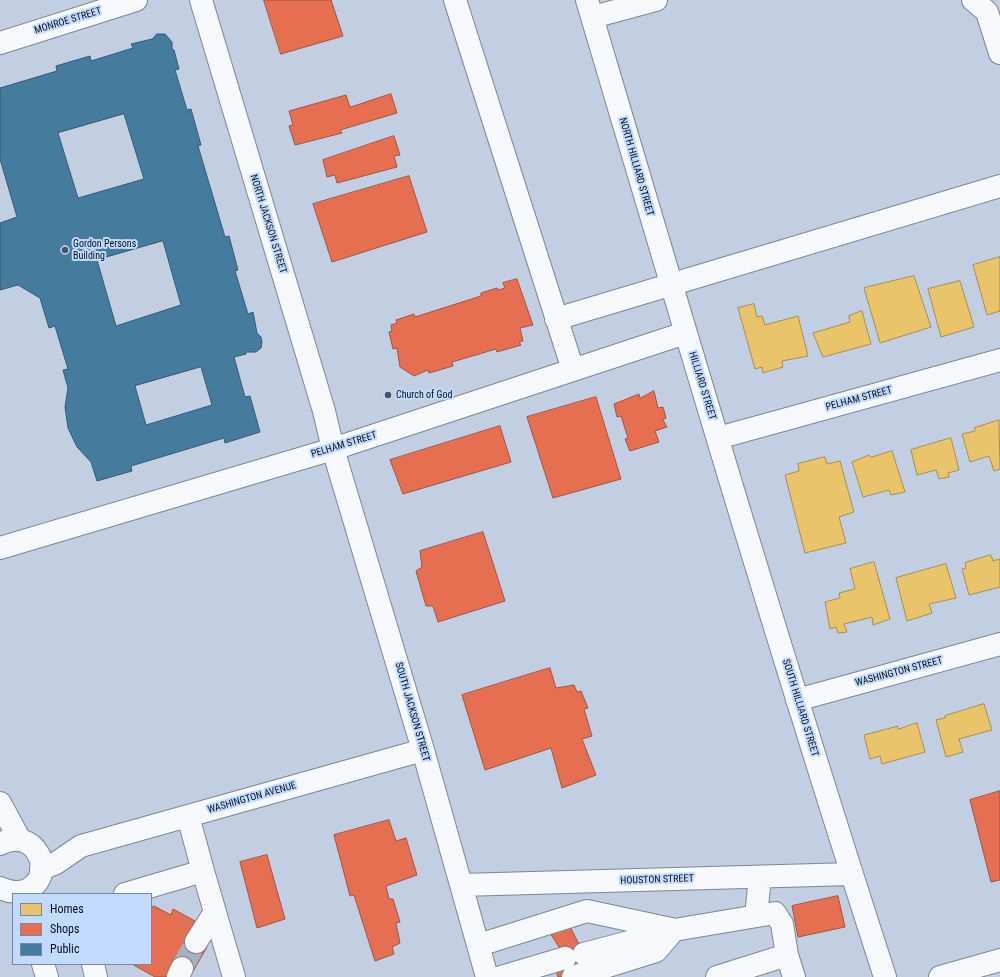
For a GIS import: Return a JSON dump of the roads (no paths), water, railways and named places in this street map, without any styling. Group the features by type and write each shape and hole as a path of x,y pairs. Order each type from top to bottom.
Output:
{"street":[{"name":"MONROE STREET","path":"0,43 136,0"},
{"name":"NORTH JACKSON STREET","path":"201,0 324,411 333,448"},
{"path":"455,0 573,370"},
{"path":"973,0 987,12 1000,53"},
{"path":"590,9 646,1"},
{"name":"NORTH HILLIARD STREET","path":"590,9 685,333"},
{"path":"556,319 1000,186"},
{"name":"PELHAM STREET","path":"0,548 333,448 685,333"},
{"name":"HILLIARD STREET","path":"685,333 718,438"},
{"name":"PELHAM STREET","path":"718,438 1000,360"},
{"name":"SOUTH HILLIARD STREET","path":"718,438 885,977"},
{"name":"SOUTH JACKSON STREET","path":"333,448 423,750 487,977"},
{"name":"WASHINGTON STREET","path":"798,700 1000,644"},
{"name":"WASHINGTON AVENUE","path":"18,844 81,846 423,750"},
{"path":"0,803 18,844 40,854 42,863 35,884"},
{"path":"188,816 234,977"},
{"name":"WASHINGTON AVENUE","path":"6,893 19,892 35,884 56,863 81,846"},
{"path":"128,893 203,871"},
{"name":"HOUSTON STREET","path":"461,885 852,874"},
{"path":"756,916 760,877"},
{"path":"479,945 587,911 674,930"},
{"path":"196,942 215,912"},
{"path":"501,977 574,963 674,930 775,913 782,924 787,955 794,977"},
{"path":"717,977 787,955"},
{"path":"940,977 1000,960"},
{"path":"43,965 47,977"},
{"path":"93,965 96,977"}],"tunnel":[{"path":"182,968 196,942"}],"place":[{"name":"Gordon Persons Building","path":"65,250"},
{"name":"Church of God","path":"388,395"}]}
